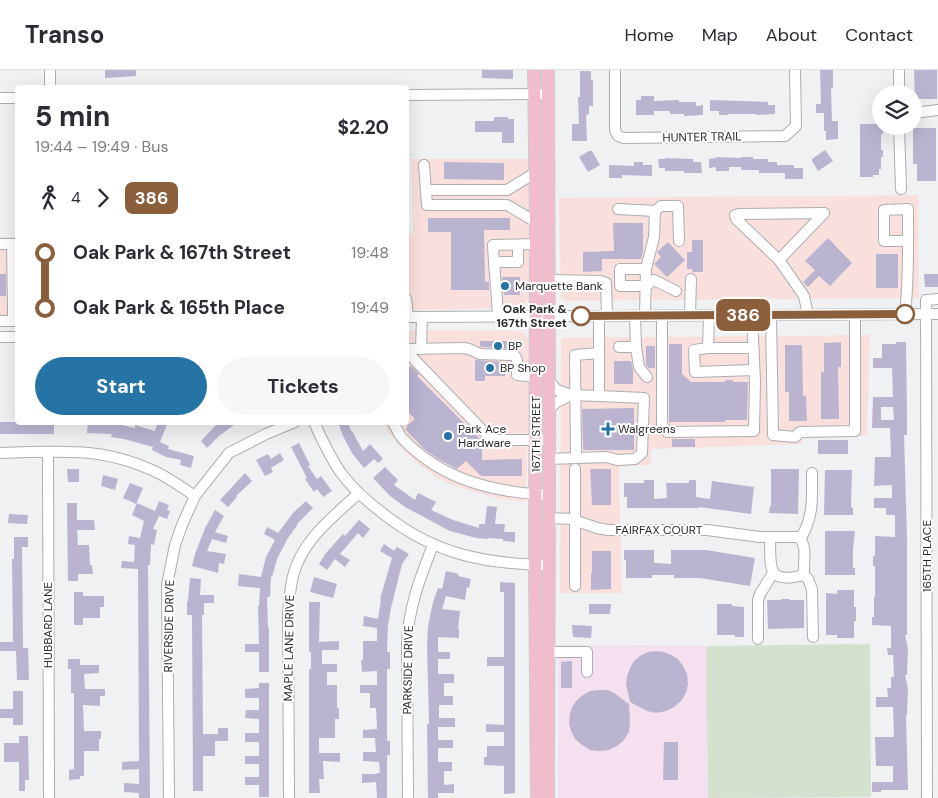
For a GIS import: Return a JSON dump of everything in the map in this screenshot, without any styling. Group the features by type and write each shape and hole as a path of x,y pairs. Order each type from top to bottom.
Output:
{"main road":[{"name":"167TH STREET","path":"534,70 536,244 549,381 549,409 542,440 548,459 542,494 535,564 537,798"},
{"name":"167TH STREET","path":"548,70 550,280 543,316 536,377 542,440 542,494 549,518 548,798"}],"street":[{"path":"50,70 50,85"},
{"name":"HUNTER TRAIL","path":"615,70 615,130 618,136 624,138 785,136 796,126 795,70"},
{"path":"899,70 899,85"},
{"path":"409,95 548,94"},
{"path":"0,98 15,98"},
{"path":"922,112 938,110"},
{"path":"899,135 901,189"},
{"path":"424,165 427,205 507,205 536,222"},
{"path":"426,190 507,190 536,173"},
{"path":"507,190 507,205"},
{"path":"618,209 655,211 661,206 678,206 679,240"},
{"path":"647,377 639,367 636,347 646,286 646,269 654,238 655,211"},
{"path":"779,260 824,213 735,215 736,219 779,260 804,296 808,315"},
{"path":"905,314 908,241"},
{"path":"0,244 15,244 15,321 0,321"},
{"path":"494,262 518,262 518,244"},
{"path":"498,316 497,286 494,273 494,245 536,244"},
{"path":"646,269 620,269 620,286 646,286 654,280 676,291"},
{"path":"690,315 691,279"},
{"path":"550,280 600,281 606,283 599,352 599,396"},
{"path":"926,314 926,300 938,300"},
{"name":"165TH PLACE","path":"926,314 931,392 932,696 927,798"},
{"path":"409,317 938,314"},
{"path":"708,348 709,315"},
{"path":"662,316 662,424 667,432 754,431 755,382 752,315"},
{"path":"772,315 773,436 795,437 800,432 855,431 855,315"},
{"path":"421,349 422,317"},
{"path":"0,337 15,337"},
{"path":"619,347 636,347"},
{"path":"409,350 464,348 480,354 512,355 517,360 517,375 536,377"},
{"path":"753,348 708,348 694,350 695,372 754,370"},
{"path":"576,458 575,355 599,352"},
{"path":"409,353 490,438 497,440 542,440"},
{"path":"548,459 607,457 617,460 635,459 642,453 644,398 574,395 557,390 549,381"},
{"path":"549,409 557,402 574,395"},
{"name":"RIVERSIDE DRIVE","path":"169,798 167,585 175,545 195,496 229,453 288,425"},
{"path":"315,425 330,456 359,493 374,508 406,530 433,545 463,556 498,562 549,564"},
{"path":"395,425 402,438 432,464 463,480 491,488 542,494"},
{"name":"HUBBARD LANE","path":"48,452 49,798"},
{"path":"0,453 82,452 99,455 128,462 153,471 195,496"},
{"path":"575,469 575,586"},
{"path":"803,574 804,543 801,538 808,526 812,511 812,473"},
{"name":"MAPLE LANE DRIVE","path":"289,798 288,614 293,574 306,547 314,536 359,493"},
{"name":"FAIRFAX COURT","path":"549,518 576,520 608,530 707,530 770,538 801,538"},
{"path":"770,538 773,573 782,578 798,577 803,574"},
{"name":"PARKSIDE DRIVE","path":"408,798 408,626 415,592 433,545"},
{"path":"758,639 758,600 773,573"},
{"path":"803,574 808,579 812,589 813,637"},
{"path":"548,652 587,652 587,672"}],"shaded area":[{"path":"411,159 529,159 529,297 525,304 519,308 409,310 409,234 413,234"},
{"path":"918,195 919,298 565,301 561,297 559,198"},
{"path":"0,237 15,237 15,316 0,316"},
{"path":"409,330 519,331 525,333 530,343 526,502 500,499 455,486 436,477 403,450 384,425 409,425"},
{"path":"870,335 867,436 802,437 802,444 651,449 651,465 619,467 622,593 560,593 561,338"},
{"path":"558,645 706,646 708,798 558,798"}],"green space":[{"path":"870,644 871,797 708,798 706,646"}],"building":[{"path":"105,70 136,70 136,76 105,78"},
{"path":"482,70 513,70 513,79 482,78"},
{"path":"820,70 833,70 833,88 831,88 832,121 838,121 838,139 826,140 824,113 816,113 816,104 821,104"},
{"path":"914,70 937,70 937,99 922,99 922,85 915,85"},
{"path":"580,71 591,71 593,106 589,106 589,114 586,115 587,141 572,141 572,124 579,124 578,97 580,97"},
{"path":"641,96 654,96 654,101 679,100 679,102 696,102 696,106 703,105 703,115 684,116 684,114 670,114 670,111 654,111 654,115 636,115 636,100 641,100"},
{"path":"710,100 768,102 768,105 775,105 775,114 719,115 719,111 710,111"},
{"path":"494,117 514,119 514,143 502,143 502,132 475,132 475,121 494,121"},
{"path":"860,124 872,124 872,135 881,135 883,157 881,157 881,169 879,169 879,175 860,177"},
{"path":"922,128 936,128 936,181 917,181 917,164 913,164 913,135 922,135"},
{"path":"825,150 833,161 818,171 812,159"},
{"path":"592,151 600,165 588,172 579,157"},
{"path":"716,157 753,157 753,159 768,159 768,162 777,162 777,165 794,165 794,168 803,168 803,179 785,179 785,173 759,173 759,170 741,170 741,167 729,167 729,171 716,171 716,167 709,168 709,159"},
{"path":"658,159 693,159 693,162 701,162 702,173 665,171 665,168 659,168"},
{"path":"444,162 504,163 504,180 444,179"},
{"path":"634,162 652,165 652,176 622,175 622,178 609,178 609,165 634,166"},
{"path":"428,218 510,218 510,230 484,230 485,282 489,282 489,290 451,290 451,232 428,232"},
{"path":"613,223 643,223 643,252 641,259 602,259 602,271 583,272 583,252 614,251"},
{"path":"828,238 852,263 830,286 819,276 808,287 803,282 815,270 805,261"},
{"path":"692,240 703,240 703,272 693,272 692,269 687,269 687,252 692,252"},
{"path":"668,242 685,260 667,277 654,264 661,257 657,252"},
{"path":"876,254 898,254 898,288 876,288"},
{"path":"0,274 6,274 6,296 0,296"},
{"path":"924,274 938,274 938,287 925,287"},
{"name":"Marquette Bank","path":"502,277 520,277 520,295 504,295"},
{"name":"BP","path":"480,341 516,341 516,349 482,347 480,346"},
{"path":"841,342 841,367 838,367 839,419 821,419 821,372 824,372 824,343"},
{"path":"896,342 906,342 907,435 904,435 907,635 905,635 908,649 907,675 905,675 908,689 906,715 908,790 872,792 872,782 893,782 893,766 876,766 875,737 894,737 893,707 876,707 876,697 888,697 887,688 891,688 891,677 894,677 893,655 888,655 887,648 891,648 891,626 872,625 875,597 875,566 873,566 873,556 875,556 875,536 895,537 895,515 886,515 886,508 874,508 874,498 892,498 892,485 874,486 875,457 891,457 890,428 872,428 873,397 893,397 892,368 873,368 873,358 882,358 882,344 896,344","holes":["881,407 893,407 894,420 881,420"]},
{"path":"669,344 682,344 682,374 691,382 725,382 725,380 733,380 733,382 748,382 747,420 669,422"},
{"path":"785,345 802,345 803,396 806,396 807,421 789,421 789,392 785,392"},
{"path":"646,346 655,346 655,368 649,368 646,365"},
{"name":"BP Shop","path":"475,360 505,362 505,376 485,376 485,381 475,381"},
{"path":"614,361 631,361 633,384 614,384"},
{"path":"411,366 419,374 417,376 482,441 482,460 522,459 522,476 481,476 466,461 457,469 424,449 406,430 407,426 415,419 409,413 409,368"},
{"name":"Walgreens","path":"634,408 634,450 583,450 582,409"},
{"path":"0,422 15,422 15,425 54,425 54,434 0,434"},
{"path":"88,425 122,425 135,428 135,425 155,431 157,425 167,425 160,442 169,446 168,449 194,456 191,468 180,465 181,460 166,457 152,450 153,447 111,437 112,434 87,433"},
{"path":"216,425 234,425 207,448 201,441"},
{"path":"339,425 349,425 363,451 370,444 383,459 378,463 374,459 364,468 352,453"},
{"path":"672,439 695,439 695,447 672,447"},
{"path":"818,440 848,440 848,454 818,454"},
{"path":"299,443 310,465 308,466 317,479 321,476 332,491 323,497 317,489 314,492 305,479 307,478 291,447"},
{"path":"280,453 284,460 271,468 273,472 265,476 256,460 268,454 271,459"},
{"path":"385,467 398,480 394,485 415,500 418,493 436,502 431,510 453,520 479,528 479,524 485,524 487,506 497,507 495,524 505,524 504,532 515,532 515,542 503,541 503,539 476,538 450,531 405,507 390,496 373,478"},
{"path":"67,469 79,469 79,482 68,482"},
{"path":"590,469 611,469 611,505 592,505"},
{"path":"771,469 799,469 798,514 769,513 771,506"},
{"path":"825,470 852,470 851,507 853,508 853,515 824,515"},
{"path":"245,473 252,481 236,496 228,507 220,500"},
{"path":"103,475 118,479 115,490 101,486"},
{"path":"644,480 654,480 654,499 667,498 666,483 689,483 689,480 696,480 696,497 710,499 712,481 754,487 751,514 699,507 627,508 627,497 624,497 624,483 644,483"},
{"path":"130,483 143,488 136,504 123,498"},
{"path":"159,501 169,505 167,510 170,511 167,519 159,516 153,529 157,530 154,545 151,544 150,565 148,565 150,798 139,798 139,793 124,792 124,783 139,784 139,769 122,770 122,762 139,761 138,569 121,568 122,561 134,562 135,545 128,544 129,536 140,538 144,521 132,515 137,503 155,511"},
{"path":"306,501 313,508 297,524 288,538 271,576 270,597 267,597 269,672 259,672 259,652 245,652 245,644 259,644 258,606 260,588 238,586 239,574 261,577 266,557 275,540 264,534 267,527 278,533 293,513"},
{"path":"67,503 77,503 77,520 94,520 95,530 77,530 78,545 89,545 90,565 92,565 93,574 78,574 78,581 68,581"},
{"path":"215,510 224,516 215,532 228,536 226,543 212,539 207,551 226,554 224,564 219,563 218,573 192,566 205,528"},
{"path":"9,514 28,515 27,524 8,523"},
{"path":"359,520 370,529 363,538 358,533 340,554 350,560 345,567 335,559 327,570 319,564 343,534 345,536"},
{"path":"825,531 855,531 853,568 855,568 855,575 825,575"},
{"path":"14,537 28,537 28,547 22,547 23,648 28,648 29,680 17,680 16,651 0,651 0,642 13,642 12,559 14,559"},
{"path":"384,544 394,551 397,547 409,554 402,564 388,625 387,652 390,652 390,669 387,669 387,741 390,741 390,755 387,755 387,798 377,798 376,782 362,783 362,774 380,773 379,762 363,761 363,752 376,752 375,738 363,738 363,730 377,729 376,708 370,708 370,693 360,693 360,685 377,685 377,671 362,672 361,660 363,660 363,641 377,641 377,628 363,626 364,616 378,619 380,599 392,558 380,551"},
{"path":"624,550 654,550 654,563 671,564 671,550 706,550 755,558 750,586 700,578 674,578 674,575 652,575 652,578 626,578"},
{"path":"592,551 611,551 611,589 591,590"},
{"path":"446,571 471,579 469,588 467,587 465,600 446,596 442,609 460,611 459,638 438,637 438,652 450,652 450,659 438,659 438,674 454,674 454,683 444,683 444,696 453,696 453,705 439,705 439,718 455,718 455,727 438,727 438,740 453,740 453,748 438,748 438,762 452,762 452,771 444,771 444,785 454,784 454,793 438,793 438,798 428,798 428,626 433,602 438,588 442,589"},
{"path":"314,577 337,584 333,598 310,592"},
{"path":"190,578 201,579 200,595 214,595 214,603 204,603 204,615 202,615 203,734 218,734 218,728 228,728 228,741 215,741 215,756 203,756 203,791 193,791 192,615 187,615"},
{"path":"500,582 515,583 515,793 504,794 504,766 484,765 484,757 487,757 487,746 504,746 504,732 486,732 486,724 504,725 504,666 487,666 487,657 504,657 504,592 500,592"},
{"path":"837,590 854,590 856,621 854,621 854,638 837,638 837,635 826,635 826,593 837,594"},
{"path":"74,592 83,592 83,596 104,596 104,607 100,607 100,618 83,618 83,625 74,625"},
{"path":"767,600 804,600 804,628 768,629"},
{"path":"309,602 320,602 319,642 339,641 339,650 322,650 322,664 337,664 337,672 327,672 327,685 337,685 339,719 335,719 335,738 319,738 319,753 340,753 340,762 323,761 324,779 319,779 320,793 309,793 309,669 311,669 311,652 309,652"},
{"path":"589,604 611,604 610,614 589,614"},
{"path":"717,604 732,604 732,606 744,607 744,637 717,635"},
{"path":"572,625 592,626 591,638 573,637"},
{"path":"648,652 664,652 678,659 687,674 688,684 686,693 681,701 666,711 656,713 647,711 630,702 626,684 627,676 634,661"},
{"path":"68,659 80,659 80,665 99,665 99,673 84,674 85,689 105,689 105,696 100,696 100,706 83,705 84,731 101,731 99,751 84,751 84,776 80,776 80,779 69,780 69,770 74,769 74,693 71,693 71,669 68,669"},
{"path":"572,661 572,688 561,688 561,662"},
{"path":"259,683 269,683 269,797 259,797 259,785 245,785 245,777 259,777 259,764 245,764 245,756 259,756 259,742 245,742 245,733 259,733 259,719 245,718 246,710 259,710 259,698 245,698 245,689 259,688"},
{"path":"607,690 614,693 629,704 630,722 629,732 624,740 609,750 599,751 590,750 575,739 569,723 572,707 577,700 590,691"},
{"path":"13,691 23,691 23,725 13,725 13,718 0,718 0,709 13,709"},
{"path":"19,736 28,736 29,780 25,780 25,791 19,791 19,762 4,762 4,743 19,743"},
{"path":"664,742 678,742 678,780 663,780"}],"bus line":[{"name":"386","path":"581,316 905,314"}],"place":[{"name":"Marquette Bank","path":"505,286"},
{"name":"Oak Park & 167th Street","path":"581,316"},
{"name":"BP","path":"498,346"},
{"name":"BP Shop","path":"490,368"},
{"name":"Walgreens","path":"608,429"},
{"name":"Park Ace Hardware","path":"448,436"}]}
